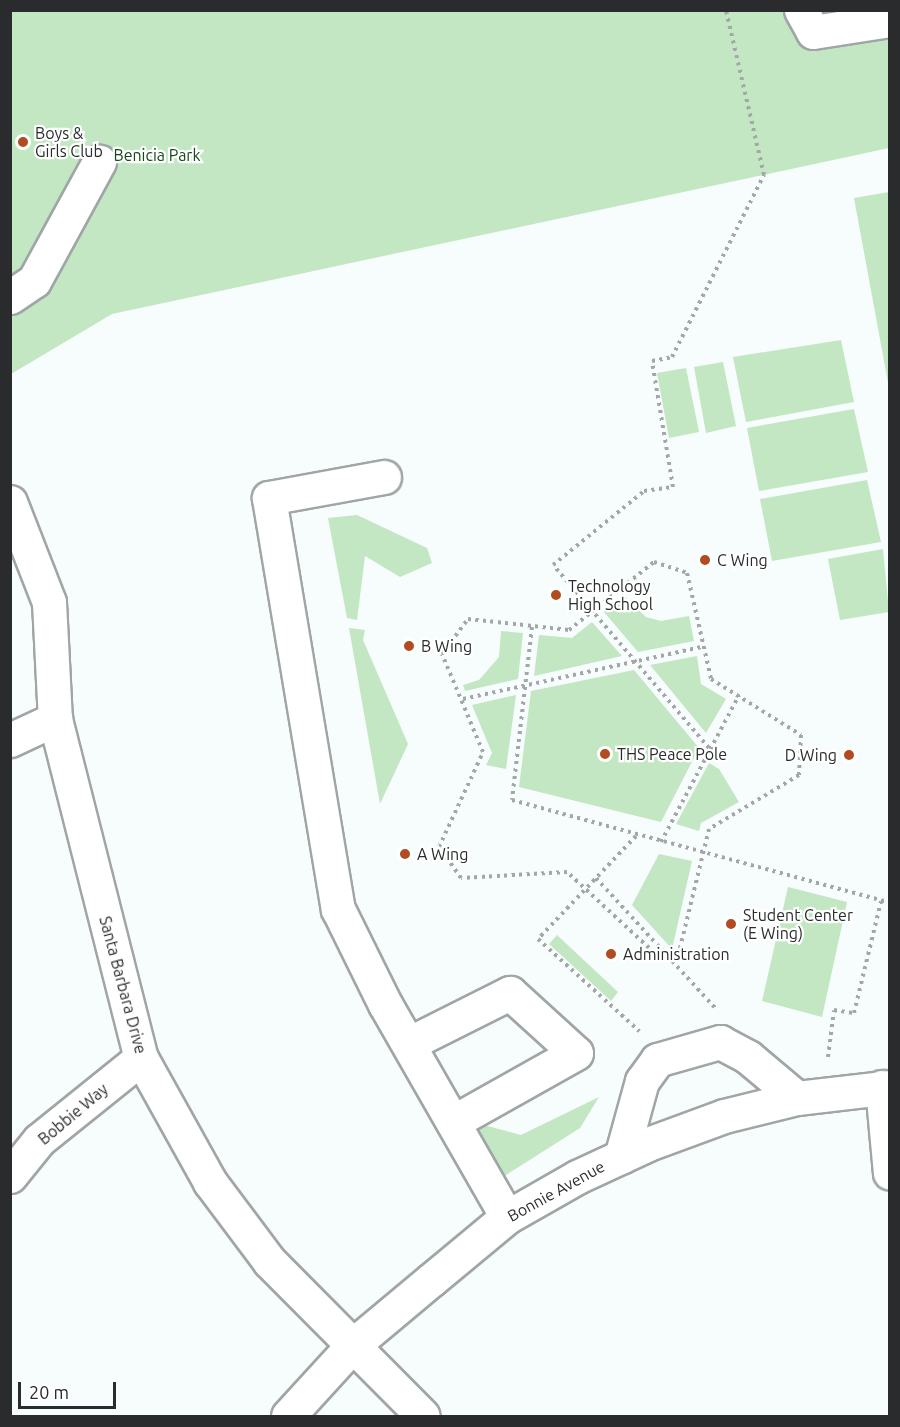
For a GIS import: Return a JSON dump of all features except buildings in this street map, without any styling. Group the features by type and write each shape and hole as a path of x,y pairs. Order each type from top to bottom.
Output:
{"street":[{"path":"801,10 813,32 890,20"},
{"path":"10,297 34,282 99,162"},
{"path":"384,477 269,498 338,909 385,1004 410,1042 507,1217"},
{"name":"Santa Barbara Drive","path":"10,502 49,602 55,719 141,1058 210,1182 269,1261 423,1416"},
{"path":"10,740 55,719"},
{"path":"410,1042 510,993 576,1053 453,1122"},
{"path":"621,1157 642,1081 657,1060 720,1042 748,1056 797,1098"},
{"name":"Bobbie Way","path":"10,1176 39,1140 141,1058"},
{"path":"886,1087 890,1173"},
{"name":"Bonnie Avenue","path":"288,1416 352,1346 507,1217 621,1157 724,1116 797,1098 886,1087"}],"path":[{"path":"709,748 553,565 644,491 673,487 652,361 672,357 765,175 726,10"},
{"path":"654,562 687,573 701,647 711,679 801,735 799,775 709,829 679,952 669,958 660,958 567,872 461,878 439,847 483,752 463,699 442,654 468,619 569,630 593,611 654,562"},
{"path":"532,627 512,800 636,836 890,903"},
{"path":"463,699 701,647"},
{"path":"661,842 739,695"},
{"path":"636,836 538,939 639,1031"},
{"path":"596,878 718,1012"},
{"path":"828,1057 834,1010 854,1013 881,901"}],"green space":[{"name":"Benicia Park","path":"10,11 889,11 889,148 112,314 11,374"},
{"path":"890,192 889,388 854,198"},
{"path":"841,340 854,402 746,422 733,357"},
{"path":"723,362 736,426 706,433 694,367"},
{"path":"686,368 699,432 669,438 657,373"},
{"path":"854,409 868,472 759,491 747,428"},
{"path":"867,480 881,542 772,561 760,499"},
{"path":"357,515 427,548 432,563 400,577 365,556 357,620 347,618 328,518"},
{"path":"883,549 889,612 840,620 828,559"},
{"path":"624,596 646,617 661,621 689,616 694,641 638,652 604,612"},
{"path":"592,622 622,656 534,676 539,635 572,638"},
{"path":"349,628 365,630 363,640 408,744 380,804"},
{"path":"501,631 523,633 518,679 465,691 463,685 479,680 499,657"},
{"path":"697,656 701,684 726,699 706,733 650,665"},
{"path":"634,670 699,748 661,822 519,787 531,691"},
{"path":"516,695 506,769 486,765 492,753 472,705"},
{"path":"709,763 719,769 739,802 701,823 699,831 676,824"},
{"path":"659,854 692,861 672,949 632,905"},
{"path":"788,887 847,902 822,1017 762,1001"},
{"path":"557,935 618,992 611,1001 549,944"},
{"path":"599,1097 580,1128 503,1177 477,1130 484,1125 521,1135"}],"place":[{"name":"Boys & Girls Club","path":"23,142"},
{"name":"C Wing","path":"705,560"},
{"name":"Technology High School","path":"556,595"},
{"name":"B Wing","path":"409,646"},
{"name":"THS Peace Pole","path":"605,754"},
{"name":"D Wing","path":"849,755"},
{"name":"A Wing","path":"405,854"},
{"name":"Student Center (E Wing)","path":"731,924"},
{"name":"Administration","path":"611,954"}]}
